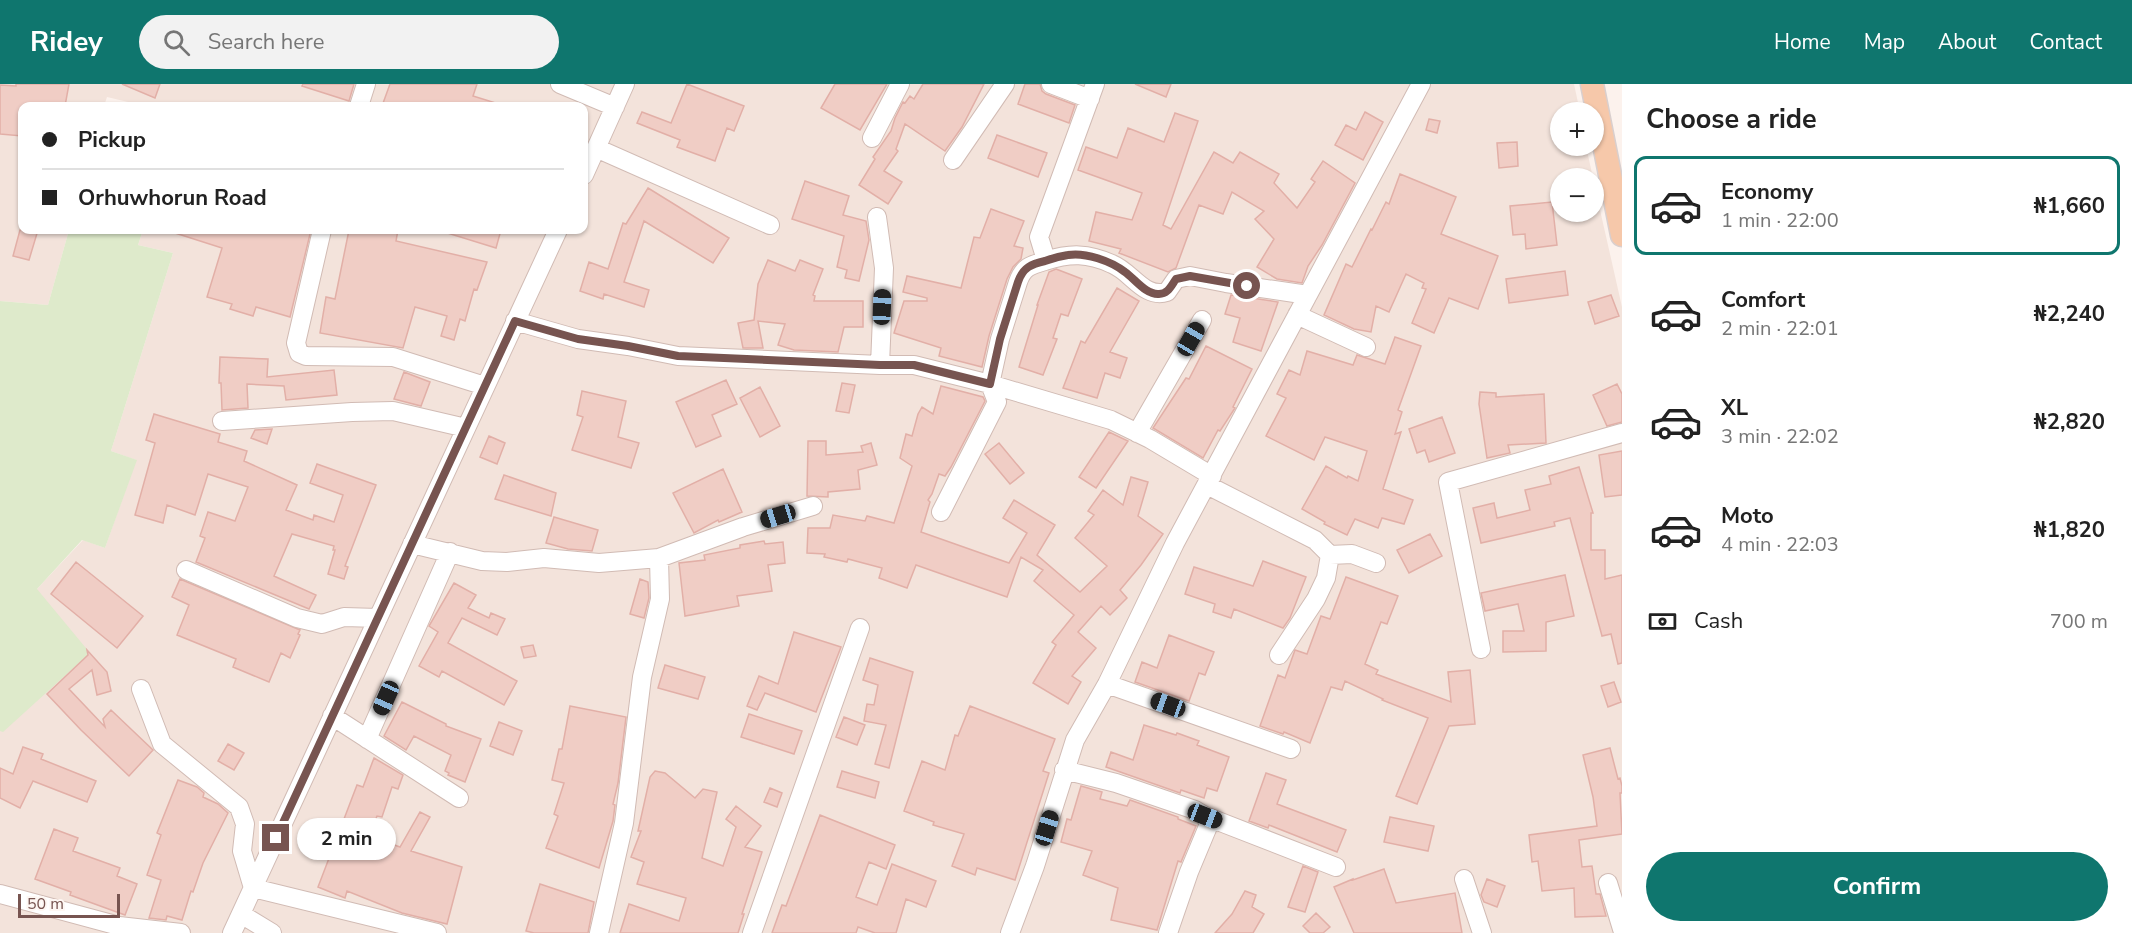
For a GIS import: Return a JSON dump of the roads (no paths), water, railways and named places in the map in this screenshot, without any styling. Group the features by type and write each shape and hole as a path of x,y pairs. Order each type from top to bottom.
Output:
{"main road":[{"path":"1592,84 1622,235"}],"street":[{"path":"360,102 366,84"},
{"path":"560,84 615,107"},
{"path":"588,166 625,84"},
{"path":"872,138 900,84"},
{"path":"953,160 1005,84"},
{"path":"1046,260 1039,237 1093,91 1051,84"},
{"path":"1010,933 1035,866 1075,740 1107,684 1175,543 1422,84"},
{"path":"596,148 770,225"},
{"path":"877,217 884,268 880,365"},
{"path":"321,234 296,343 299,353 306,356 393,357 485,386"},
{"path":"232,933 556,234"},
{"path":"941,512 997,402 990,384 1000,339 1021,274 1028,266 1070,254 1113,264 1124,270 1147,291 1158,295 1167,292 1176,279 1190,276 1308,295"},
{"path":"1297,315 1366,347"},
{"path":"1137,433 1202,320"},
{"path":"515,321 578,339 678,356 914,365 990,384 1111,420 1137,433 1209,481 1314,540 1330,555 1352,554 1376,562"},
{"path":"222,421 393,411 466,428"},
{"path":"1481,650 1448,482 1622,433"},
{"path":"412,544 482,561 507,562 544,558 599,563 659,558 743,526 813,506"},
{"path":"367,739 450,552"},
{"path":"1279,655 1316,599 1326,578 1330,555"},
{"path":"599,933 624,823 642,677 660,599 659,558"},
{"path":"186,570 297,618 322,624 344,617 378,618"},
{"path":"752,933 860,628"},
{"path":"1107,684 1292,749"},
{"path":"141,689 162,744 239,807 244,824 242,851 253,888"},
{"path":"332,716 459,798"},
{"path":"1064,770 1116,783 1195,810 1205,816 1336,867"},
{"path":"1168,933 1189,872 1209,824 1205,816"},
{"path":"1464,879 1482,933"},
{"path":"1608,883 1622,929"},
{"path":"253,888 437,933"},
{"path":"0,894 119,926 181,933"},
{"path":"241,914 272,933"}]}
